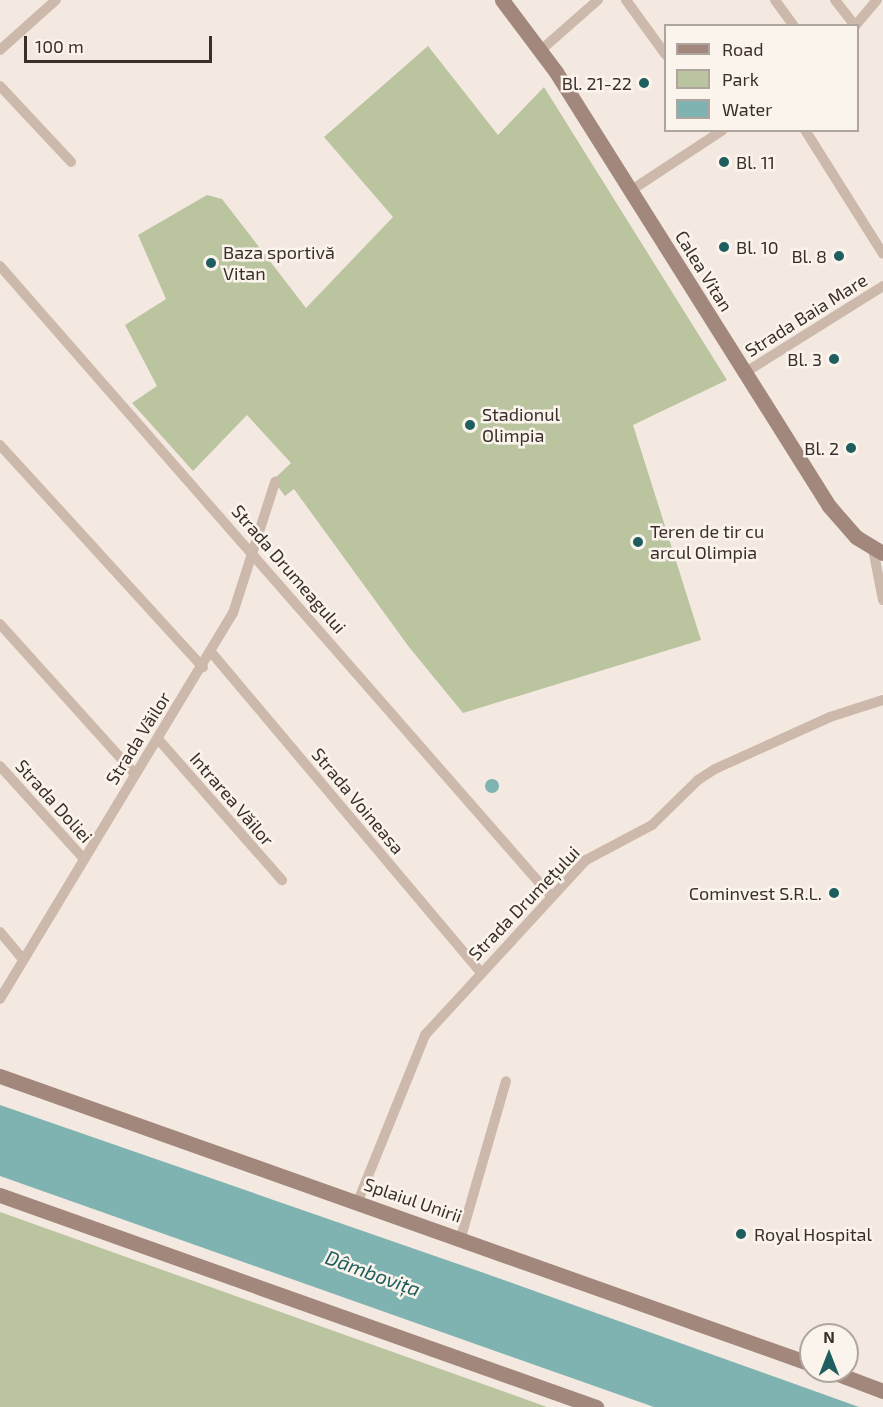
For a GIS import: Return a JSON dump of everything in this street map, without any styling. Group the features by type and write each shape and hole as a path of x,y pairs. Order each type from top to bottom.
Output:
{"main road":[{"name":"Calea Vitan","path":"502,0 541,50 829,506 851,532 878,551"},
{"name":"Splaiul Unirii","path":"0,1076 461,1237 799,1360"},
{"path":"0,1195 596,1407"},
{"path":"859,1382 883,1391"}],"street":[{"path":"0,50 56,0"},
{"path":"541,50 598,0"},
{"path":"626,0 664,52"},
{"path":"774,0 792,24"},
{"path":"835,0 853,24"},
{"path":"857,24 877,0"},
{"path":"0,86 71,162"},
{"path":"630,191 718,132"},
{"path":"806,132 883,254"},
{"name":"Strada Drumeagului","path":"0,266 254,552 551,896"},
{"name":"Strada Baia Mare","path":"746,372 883,286"},
{"path":"0,445 202,667"},
{"name":"Strada Văilor","path":"0,999 83,858 158,739 233,613 275,482"},
{"path":"878,551 883,600"},
{"path":"0,624 135,774"},
{"name":"Strada Voineasa","path":"211,652 480,972"},
{"name":"Strada Drumețului","path":"358,1202 417,1049 480,972 590,856 652,825 705,775 830,717 883,700"},
{"name":"Intrarea Văilor","path":"158,739 282,880"},
{"name":"Strada Doliei","path":"0,766 83,858"},
{"path":"0,932 23,958"},
{"path":"461,1237 507,1081"}],"green space":[{"path":"428,46 498,135 544,87 727,380 633,425 701,640 463,713 409,647 294,489 285,496 273,480 291,463 247,415 193,471 132,403 157,386 125,325 166,299 138,235 207,195 222,199 306,308 393,217 324,137"},
{"path":"0,1212 547,1407 0,1407"}],"water":[{"path":"492,779 497,781 499,786 497,791 492,793 487,791 485,786 487,781"},
{"name":"Dâmbovița","path":"0,1105 484,1273 859,1407 654,1407 0,1176"}],"place":[{"name":"Bl. 21-22","path":"644,83"},
{"name":"Bl. 11","path":"724,162"},
{"name":"Bl. 10","path":"724,247"},
{"name":"Bl. 8","path":"839,256"},
{"name":"Baza sportivă Vitan","path":"211,263"},
{"name":"Bl. 3","path":"834,359"},
{"name":"Stadionul Olimpia","path":"470,425"},
{"name":"Bl. 2","path":"851,448"},
{"name":"Teren de tir cu arcul Olimpia","path":"638,542"},
{"name":"Cominvest S.R.L.","path":"834,893"},
{"name":"Royal Hospital","path":"741,1234"}]}
